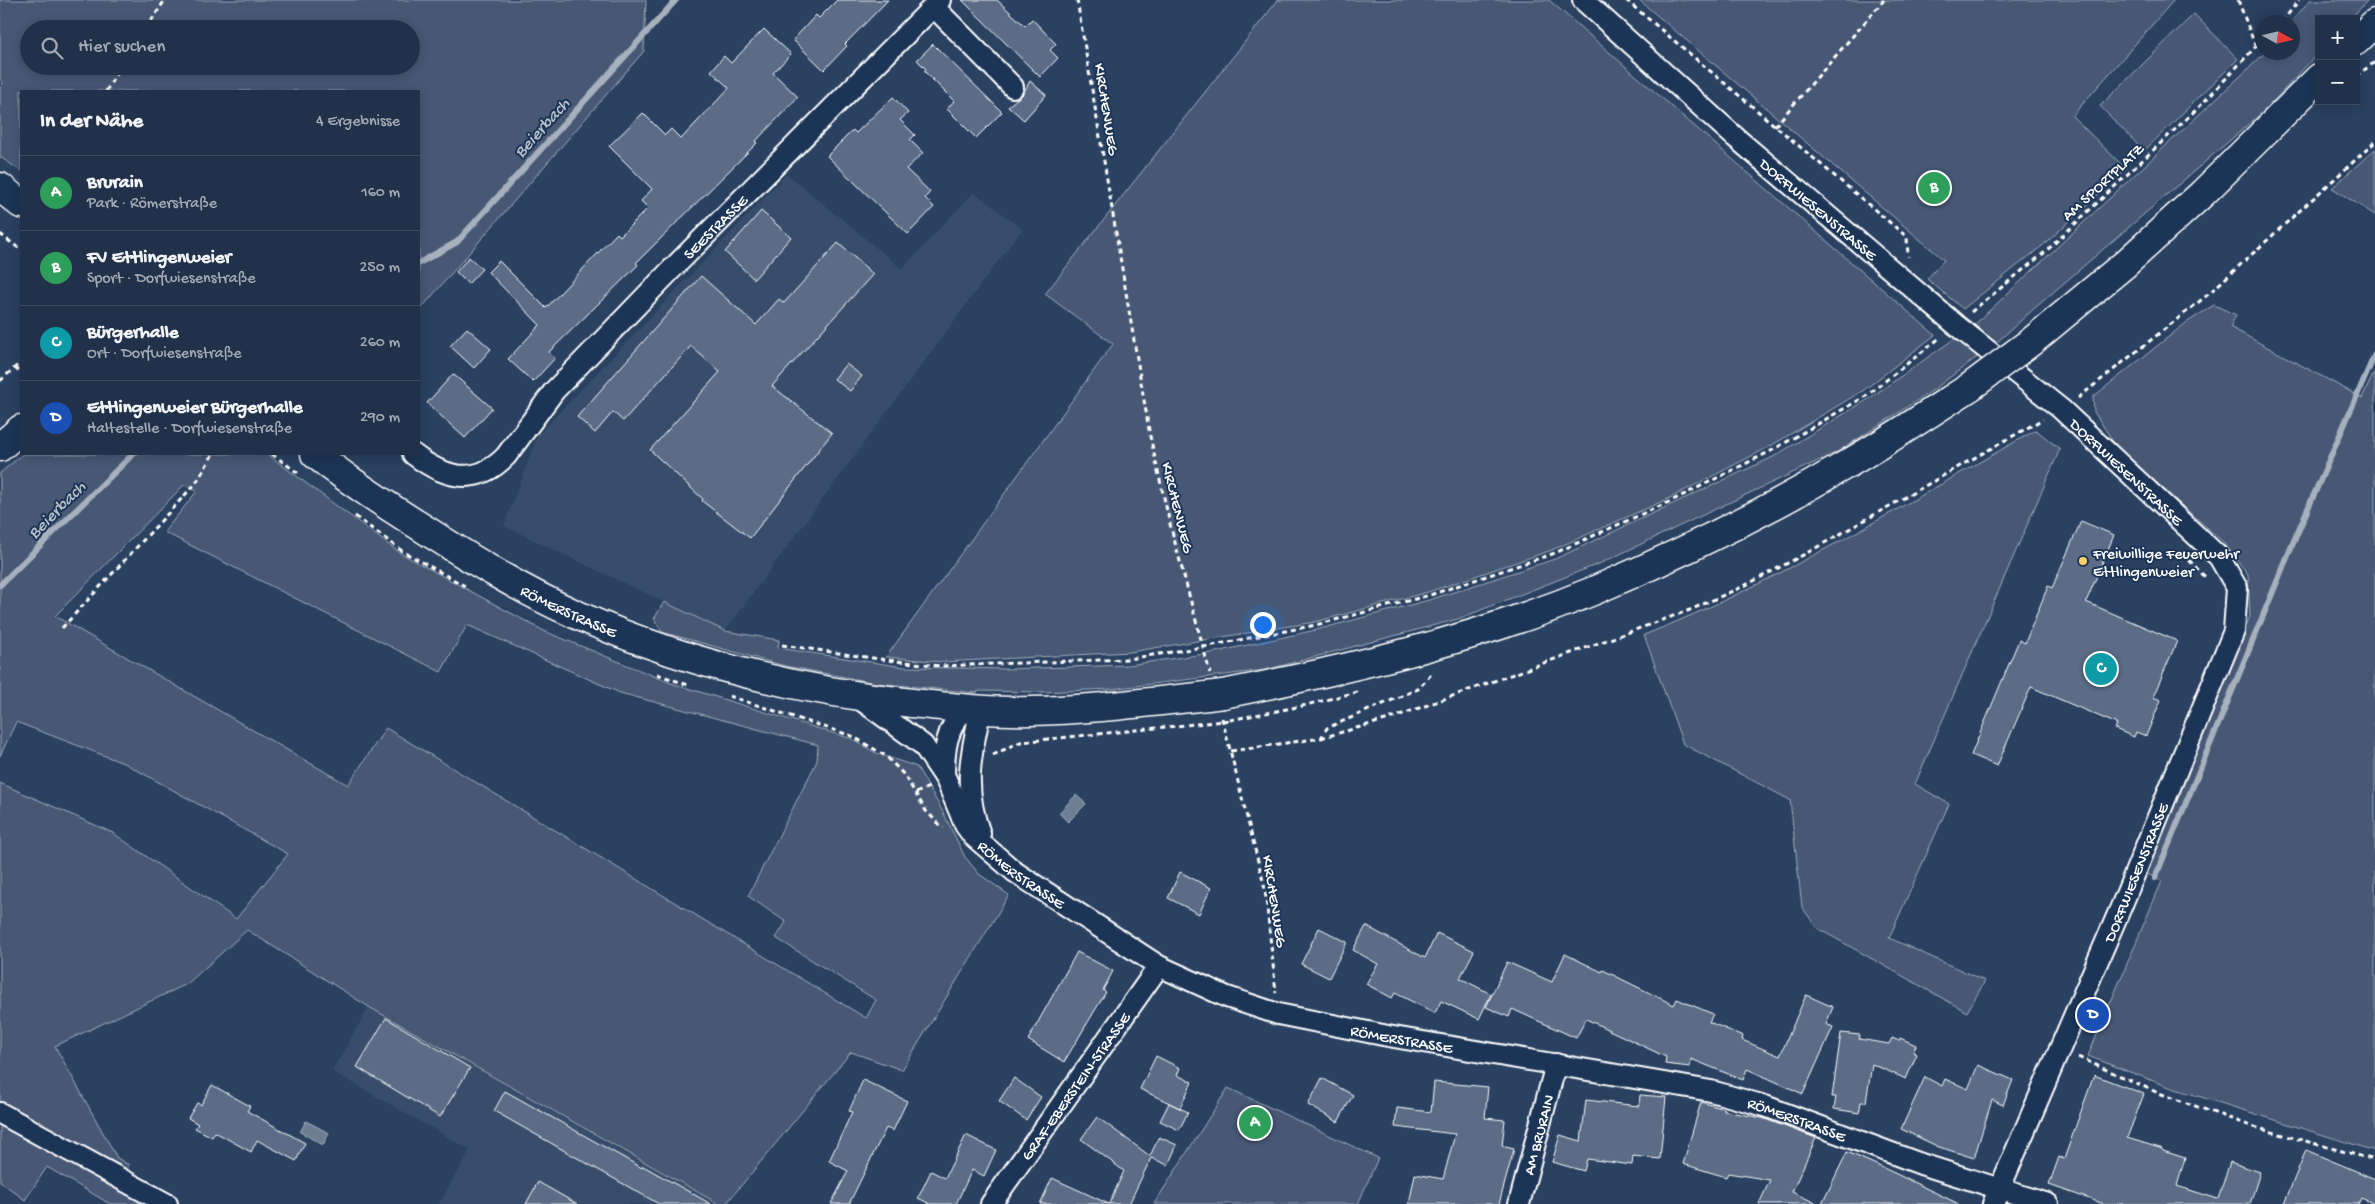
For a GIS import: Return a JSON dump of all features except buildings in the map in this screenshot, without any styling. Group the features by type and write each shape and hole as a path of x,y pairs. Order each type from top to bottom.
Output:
{"main road":[{"path":"2360,37 2375,22"},
{"name":"RÖMERSTRASSE","path":"316,455 349,481 461,553 574,613 625,635 689,658 771,679 855,696 974,709 1057,710 1215,695 1392,657 1488,628 1592,591 1699,544 1843,467 1970,387 2032,341 2125,264 2203,193 2315,82"},
{"path":"0,187 20,203"},
{"path":"0,447 20,430"}],"street":[{"name":"DORFWIESENSTRASSE","path":"1583,0 1735,137 1956,325 2061,409 2219,557 2237,588 2234,631 2061,1050 1996,1197"},
{"name":"SEESTRASSE","path":"415,455 436,469 463,476 487,472 506,456 554,391 677,264 937,4 1014,87"},
{"name":"RÖMERSTRASSE","path":"855,696 923,745 945,778 965,825 986,847 1015,872 1050,897 1159,966 1227,997 1278,1014 1388,1036 1720,1093 1765,1106 1921,1164 1996,1197 2048,1204"},
{"path":"945,778 944,761 950,727 956,717 974,709 968,769 971,805 986,847"},
{"name":"GRAF-EBERSTEIN-STRASSE","path":"991,1204 1159,966"},
{"name":"AM BRURAIN","path":"1519,1204 1556,1064"},
{"path":"0,1113 167,1204"}],"path":[{"path":"152,20 165,0"},
{"name":"KIRCHENWEG","path":"1077,0 1150,436 1170,524 1231,751 1265,889 1278,1014"},
{"path":"1626,0 1907,237 1908,260"},
{"path":"1775,126 1884,0"},
{"path":"2238,0 2255,45"},
{"path":"2287,15 2299,0"},
{"name":"AM SPORTPLATZ","path":"782,644 940,666 1128,659 1203,647 1316,625 1430,595 1554,553 1670,501 1771,451 1866,396 1941,338 2052,246 2200,106 2255,45"},
{"path":"2360,73 2375,62"},
{"path":"107,90 116,75"},
{"path":"1231,751 1321,738 1389,719 1690,610 1744,586 1805,554 2041,421 2091,388 2204,297 2375,142"},
{"path":"0,234 20,249"},
{"path":"1933,331 1948,344"},
{"path":"0,381 20,363"},
{"path":"15,368 20,373"},
{"path":"2033,414 2048,427"},
{"path":"62,628 196,484 212,455"},
{"path":"2185,556 2210,584"},
{"path":"1321,738 1327,728 1418,689 1432,673"},
{"path":"968,769 1020,742 1230,720"},
{"path":"916,793 945,778"},
{"path":"2061,1050 2156,1092 2254,1127 2375,1160"}],"shaded area":[{"name":"Beierbach","path":"0,0 646,0 644,51 420,310 420,90 20,90 20,170 0,157 0,88 3,83 0,79"},
{"path":"1278,0 1549,0 1935,335 1864,390 1769,447 1670,498 1552,550 1428,592 1315,622 1130,652 942,662 886,657 1113,344 1045,294"},
{"path":"1639,0 2174,0 2072,116 2126,169 2047,242 1963,309 1927,279 1944,260"},
{"path":"2310,0 2368,0 2354,15 2315,15 2315,56 2264,111 1997,342 1933,390 1839,451 1601,563 1458,619 1265,670 1111,689 1042,692 978,691 977,693 877,683 785,666 662,632 654,619 664,602 725,631 779,640 778,648 904,667 1008,669 1128,665 1211,653 1316,630 1429,600 1555,559 1773,457 1867,400 1974,325 2258,60 2300,60 2300,15 2297,15"},
{"path":"2194,14 2238,59 2144,151 2100,106"},
{"path":"2375,149 2375,215 2332,188"},
{"path":"787,174 902,269 974,192 1022,229 725,631 504,526 538,435"},
{"path":"2214,305 2236,315 2230,327 2362,398 2375,371 2375,1151 2172,1088 2088,1056 2162,881 2147,874 2250,616 2248,574 2222,541 2118,449 2094,412 2093,397 2186,323"},
{"path":"2036,430 2060,449 1915,784 1949,804 1889,938 1985,981 1967,1012 1817,928 1802,907 1790,800 1683,744 1644,635 1695,614 1794,565"},
{"path":"22,455 268,455 400,553 544,631 671,683 852,739 876,753 917,767 942,810 965,857 979,874 1009,895 902,1070 851,1052 726,1204 719,1204 369,1007 247,930 187,984 55,1046 117,1158 129,1165 127,1169 0,1103 0,783 113,833 236,919 288,854 126,764 16,722 0,756 0,473","holes":["184,485 197,491 164,532 441,672 467,625 620,693 818,745 817,761 748,896 786,922 776,938 876,1000 866,1018 386,728 348,785 55,616"]},
{"path":"1076,795 1086,804 1068,822 1059,813"},
{"path":"369,1007 604,1141 719,1204 439,1204 470,1150 332,1071"},
{"path":"1228,1088 1378,1158 1358,1204 1154,1204"},
{"path":"306,1121 329,1133 323,1145 300,1132"},
{"path":"0,1124 147,1204 110,1204 47,1167 25,1200 0,1181"}],"waterway":[{"name":"Beierbach","path":"420,262 457,242 676,0"},
{"path":"2155,878 2293,543 2375,354"},
{"name":"Beierbach","path":"0,585 132,455"}],"place":[{"name":"FV Ettlingenweier","path":"1934,188"},
{"name":"Freiwillige Feuerwehr Ettlingenweier","path":"2083,561"},
{"name":"Bürgerhalle","path":"2101,669"},
{"name":"Ettlingenweier Bürgerhalle","path":"2093,1015"},
{"name":"Brurain","path":"1255,1123"}]}
